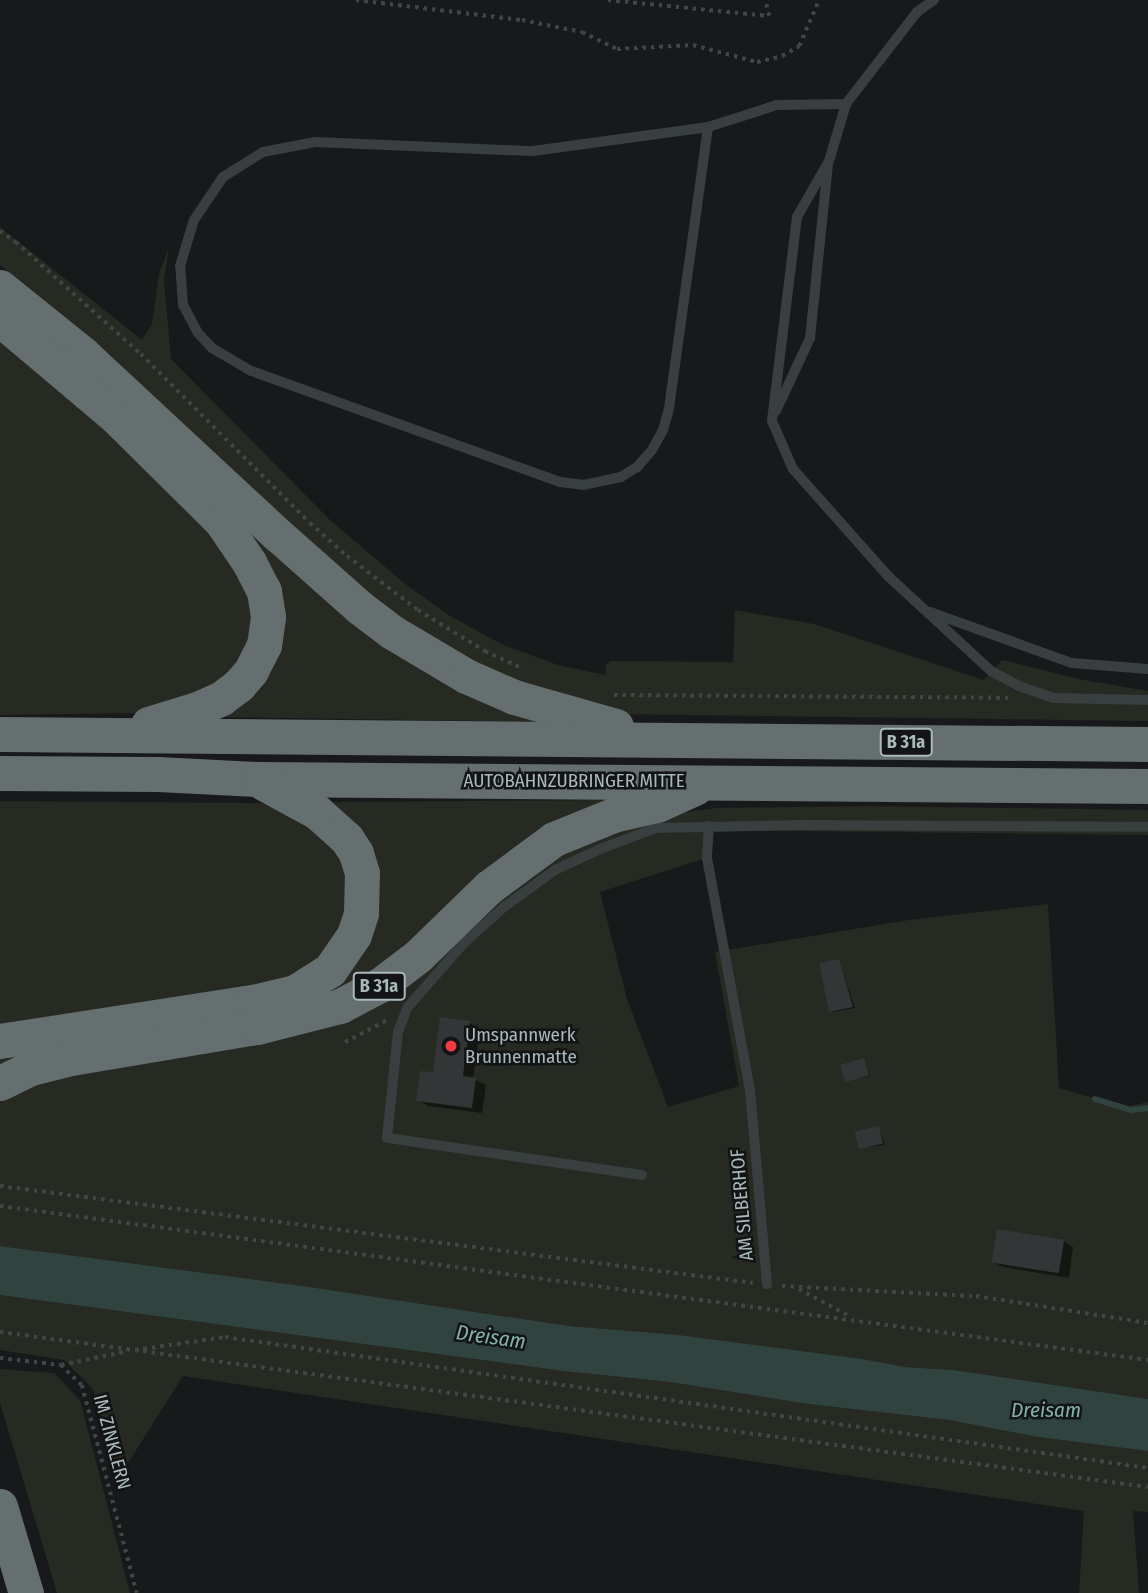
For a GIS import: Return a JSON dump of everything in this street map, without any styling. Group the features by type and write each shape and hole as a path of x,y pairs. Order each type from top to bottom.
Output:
{"highway":[{"path":"0,287 144,408 359,607 418,649 514,697 664,739"},
{"name":"B 31a","path":"0,319 117,418 221,522 249,562 264,591 268,617 264,645 251,671 239,685 222,698 197,709 113,734"},
{"name":"B 31a","path":"0,734 1148,744"},
{"name":"AUTOBAHNZUBRINGER MITTE","path":"0,773 158,774 257,779 1148,786"},
{"path":"0,1041 253,1002 295,992 330,970 354,935 361,913 362,873 356,853 347,839 317,812 257,779"},
{"name":"B 31a","path":"0,1083 31,1068 71,1058 257,1027 340,1006 380,985 418,956 489,887 554,839 613,815 657,805 709,782"},
{"path":"0,1506 26,1593"}],"lane":[{"path":"772,421 810,338 829,161 846,104 917,12 934,0"},
{"path":"708,127 669,409 663,430 652,450 637,467 621,477 584,485 560,482 251,371 212,348 198,333 183,305 180,265 194,220 223,177 263,152 315,142 533,151 708,127 778,105 846,104"},
{"path":"829,161 797,217 772,421 793,468 888,576 991,671 1019,686 1053,698 1148,700"},
{"path":"924,609 1072,663 1148,669"},
{"name":"AM SILBERHOF","path":"709,826 707,858 750,1090 766,1284"},
{"path":"642,1175 387,1138 398,1032 407,1008 474,934 504,906 555,870 600,849 656,828 1148,827"}],"path":[{"path":"356,0 522,20 582,32 617,50 693,45 757,62 782,56 799,46 818,0"},
{"path":"608,0 769,16 765,0"},
{"path":"0,231 16,242 141,354 310,523 347,556 418,610 485,650 528,671"},
{"path":"603,695 1011,698"},
{"path":"345,1042 407,1008"},
{"path":"0,1186 766,1284"},
{"path":"0,1206 853,1318 1148,1360"},
{"name":"AM SILBERHOF","path":"766,1284 797,1289 975,1296 1148,1323"},
{"path":"797,1289 853,1318"},
{"path":"0,1332 1148,1486"},
{"path":"0,1358 61,1365 128,1351 225,1337 1148,1468"},
{"name":"IM ZINKLERN","path":"61,1365 82,1385 137,1593"}],"shaded area":[{"path":"0,227 142,340 152,324 159,274 169,247 164,281 171,359 330,520 404,583 450,616 501,644 558,665 605,675 606,664 611,661 733,662 735,610 814,624 984,680 1002,660 1078,679 1148,691 1148,721 615,714 455,661 315,554 109,354 0,265"},
{"path":"0,333 145,456 246,577 256,624 237,676 143,713 0,715"},
{"path":"55,342 265,542 540,722 218,717 274,615"},
{"path":"622,800 622,805 573,822 532,847 498,871 397,963 349,992 292,1013 38,1058 0,1075 0,1050 277,1007 309,995 340,973 368,929 372,883 361,845 351,828 337,813 318,802"},
{"path":"0,801 261,803 280,807 300,815 341,851 353,915 301,981 0,1031"},
{"path":"867,806 1148,810 1148,835 704,830 703,859 600,892 627,999 668,1107 739,1086 715,952 909,920 1048,904 1059,1088 1125,1107 1148,1102 1148,1399 954,1370 905,1367 863,1359 678,1336 569,1326 303,1286 0,1246 0,1100 18,1087 333,1017 555,851 647,817 716,808"},
{"path":"0,1295 563,1371 670,1382 808,1404 949,1420 1038,1437 1148,1451 1148,1512 1133,1511 1139,1593 1079,1593 1084,1511 183,1376 118,1479 93,1389 64,1360 0,1350"},
{"path":"0,1369 54,1373 80,1400 130,1593 57,1593 0,1403"}],"water":[{"name":"Dreisam","path":"0,1246 303,1286 569,1326 678,1335 905,1367 954,1370 1148,1399 1148,1451 1038,1437 949,1420 808,1404 670,1382 563,1371 0,1295"}],"building":[{"path":"839,959 853,1007 829,1012 819,963"},
{"name":"Umspannwerk Brunnenmatte","path":"440,1017 470,1021 463,1076 476,1078 472,1108 416,1101 420,1071 433,1072"},
{"path":"864,1058 869,1075 845,1082 840,1065"},
{"path":"879,1126 883,1144 859,1149 855,1132"},
{"path":"997,1229 1064,1240 1059,1273 992,1263"}],"waterway":[{"path":"1095,1099 1132,1110 1148,1108"}],"place":[{"name":"Umspannwerk Brunnenmatte","path":"451,1046"}]}
